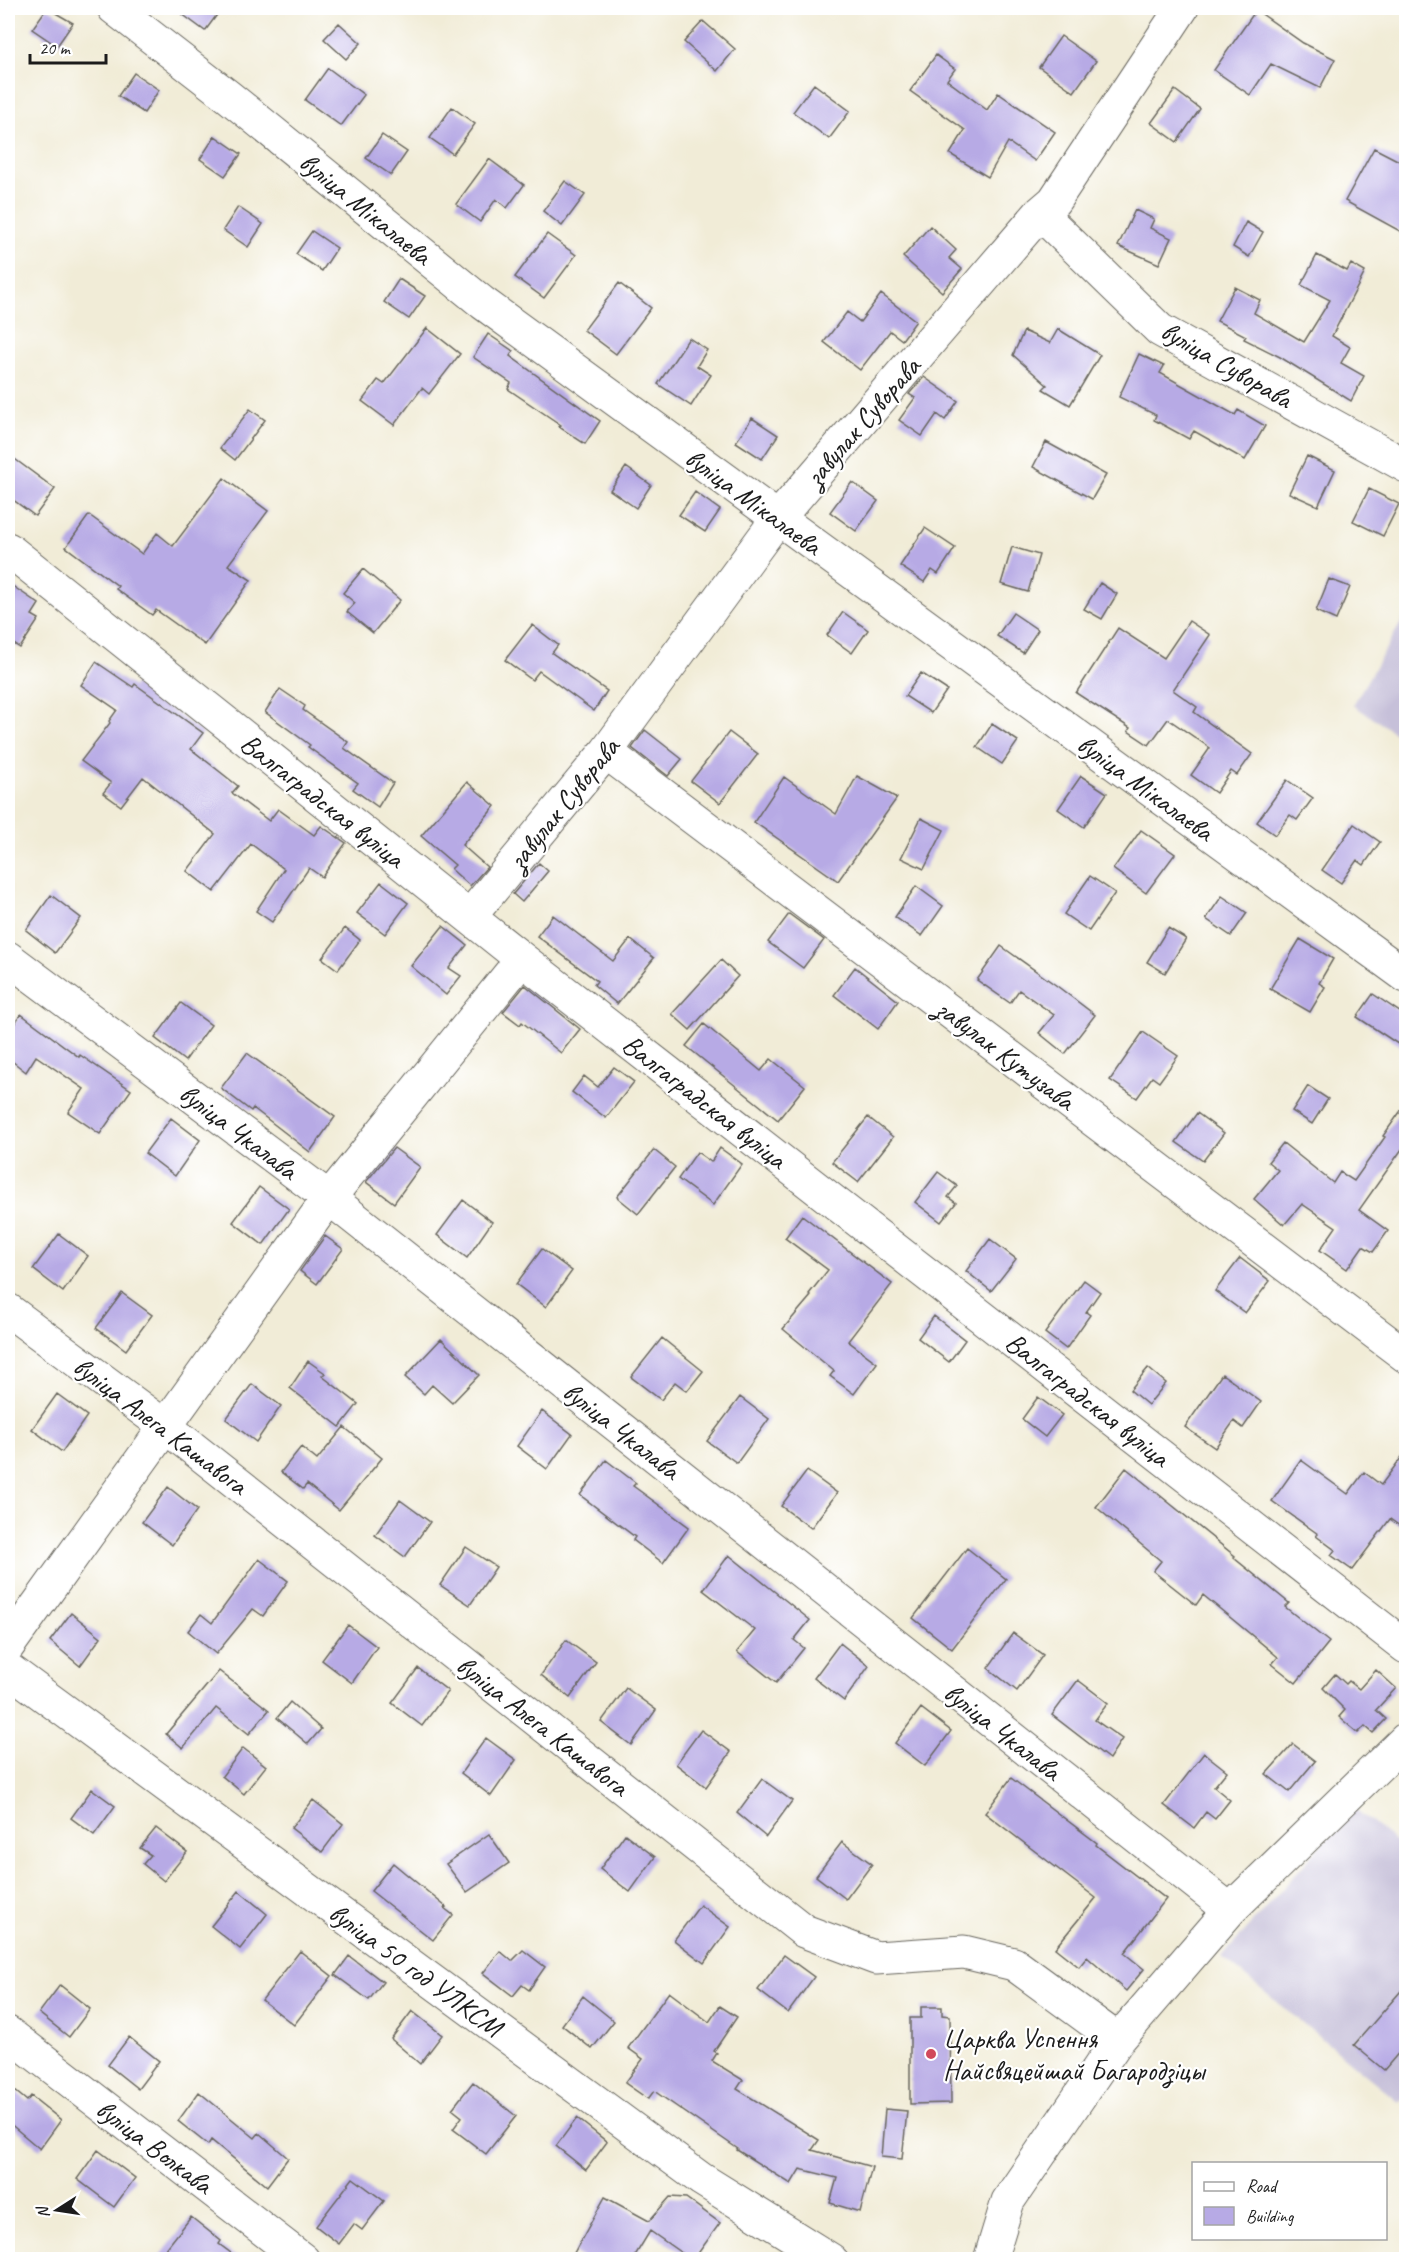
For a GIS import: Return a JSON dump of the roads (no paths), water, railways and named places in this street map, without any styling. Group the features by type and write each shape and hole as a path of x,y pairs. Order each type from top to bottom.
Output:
{"street":[{"name":"вуліца Мікалаева","path":"114,8 229,97 483,303 1407,976"},
{"name":"завулак Суворава","path":"470,915 606,752 778,518 1040,213 1054,201 1182,8"},
{"name":"вуліца Суворава","path":"1040,213 1161,330 1407,466"},
{"name":"Валгаградская вуліца","path":"8,549 470,915 522,959 1407,1647"},
{"name":"завулак Кутузава","path":"606,752 1407,1356"},
{"name":"вуліца Чкалава","path":"8,958 329,1198 1230,1910"},
{"path":"8,1646 329,1198 522,959"},
{"name":"вуліца Алега Кашавога","path":"8,1310 166,1427 804,1931 876,1958 964,1952 1014,1964 1118,2040"},
{"name":"вуліца 50 год УЛКСМ","path":"8,1669 701,2179 831,2259"},
{"path":"990,2259 1008,2201 1118,2040 1230,1910 1407,1739"},
{"name":"вуліца Волкава","path":"8,2033 303,2259"}],"place":[{"name":"Царква Успення Найсвяцейшай Багародзіцы","path":"931,2054"}]}
